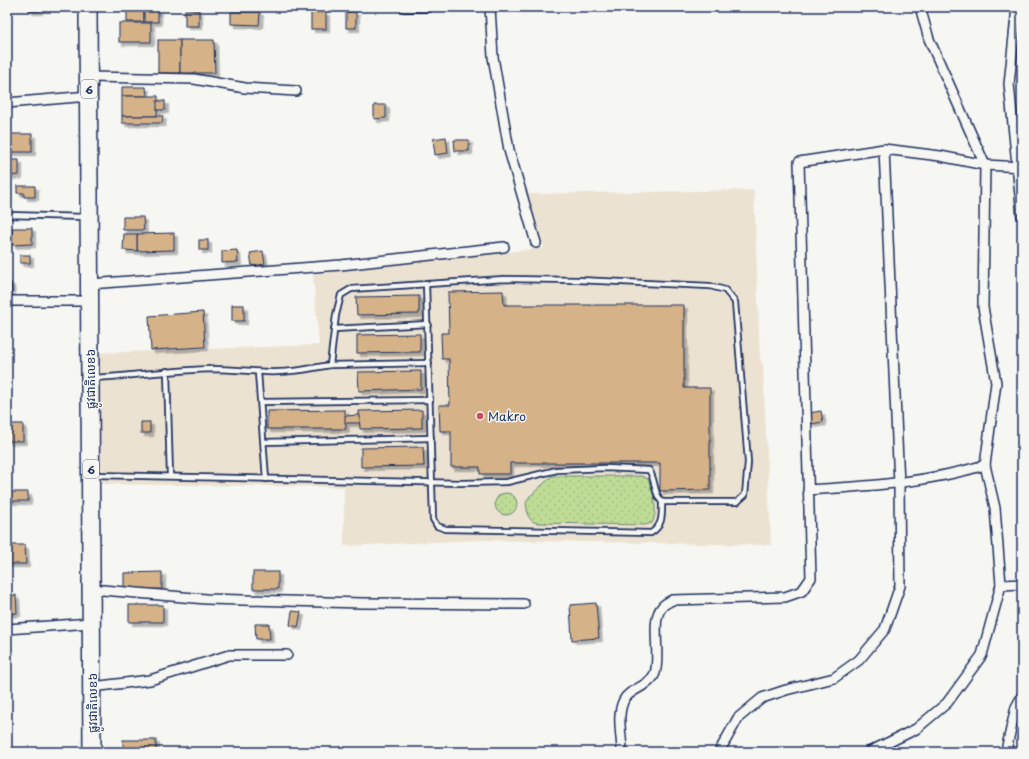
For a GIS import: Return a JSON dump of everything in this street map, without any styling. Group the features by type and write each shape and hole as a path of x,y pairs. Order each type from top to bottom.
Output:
{"highway":[{"name":"ផ្លូវជាតិលេខ៦","path":"88,7 92,752"}],"street":[{"path":"404,7 429,7"},
{"path":"490,7 493,57 508,150 536,243"},
{"path":"869,752 916,728 947,703 982,655 1001,585 995,508 985,465 996,383 983,307 985,165 929,39 920,7"},
{"path":"1017,7 1009,84 1019,167 1022,216"},
{"path":"89,77 194,79 245,88 296,91"},
{"path":"7,102 89,96"},
{"path":"719,752 738,718 762,698 786,690 834,678 859,660 885,629 900,586 899,484 884,149"},
{"path":"622,752 621,712 624,700 630,694 648,683 655,675 657,664 657,617 662,607 672,600 785,597 802,591 811,578 799,162 884,149 940,156 985,165 1019,167"},
{"path":"90,284 333,266 504,247"},
{"path":"7,302 90,301"},
{"path":"808,490 899,484 954,474 985,465"},
{"path":"1001,585 1022,584"},
{"path":"91,589 206,599 354,603 524,604"},
{"path":"7,629 91,623"},
{"path":"92,688 150,680 229,655 287,655"},
{"path":"1008,752 1007,746 1016,707 1022,696"}],"lane":[{"path":"7,215 90,217"},
{"path":"91,475 432,482 507,482 557,470 605,468 649,470 653,476 657,497 662,502 737,502 745,495 748,462 735,302 724,290 710,286 578,280 504,279 351,289 341,295 334,329 330,365"},
{"path":"426,283 433,519 438,526 446,529 651,533 662,523 662,502"},
{"path":"334,329 428,324"},
{"path":"90,378 140,375 167,371 223,369 258,372 302,370 330,365 429,363"},
{"path":"167,371 170,476"},
{"path":"258,372 266,479"},
{"path":"261,402 430,400"},
{"path":"264,442 431,438"}],"shaded area":[{"path":"754,190 760,359 763,365 771,545 481,540 344,546 344,487 99,484 98,353 319,345 313,274 544,248 527,194"}],"green space":[{"path":"552,476 641,476 648,479 655,507 652,523 645,525 537,523 532,521 528,516 526,503 529,497"},
{"path":"502,493 510,493 517,500 517,508 510,515 502,515 495,508 495,500"}],"building":[{"path":"29,7 39,7 39,11 29,11"},
{"path":"127,7 144,7 144,22 127,22"},
{"path":"144,9 158,9 158,22 144,22"},
{"path":"185,10 199,10 199,26 185,26"},
{"path":"231,12 260,12 259,25 231,24"},
{"path":"311,12 326,12 326,29 311,29"},
{"path":"346,12 356,12 356,28 346,28"},
{"path":"119,23 151,23 151,42 119,42"},
{"path":"158,40 180,40 180,73 158,73"},
{"path":"180,40 214,40 215,73 180,73"},
{"path":"122,87 146,87 147,96 122,96"},
{"path":"122,96 158,96 157,116 122,116"},
{"path":"157,101 165,101 165,110 157,110"},
{"path":"374,105 386,105 386,118 374,119"},
{"path":"122,116 163,116 162,123 122,123"},
{"path":"7,134 32,134 32,152 7,152"},
{"path":"446,137 448,153 435,155 433,139"},
{"path":"454,140 469,140 469,151 455,151"},
{"path":"7,160 19,160 19,175 7,176"},
{"path":"17,186 35,186 35,197 24,197 24,193 17,193"},
{"path":"123,217 143,217 144,230 123,230"},
{"path":"12,228 32,228 32,244 12,245"},
{"path":"174,233 174,250 137,251 137,234"},
{"path":"124,234 137,234 137,251 123,250"},
{"path":"199,240 208,240 208,250 199,250"},
{"path":"237,250 238,262 222,263 222,251"},
{"path":"263,251 265,264 252,266 250,253"},
{"path":"20,255 30,255 30,263 20,263"},
{"path":"7,282 11,282 12,293 8,294"},
{"path":"503,291 504,305 684,305 684,388 710,388 710,490 660,491 660,463 510,463 510,474 480,474 480,467 451,467 451,431 440,431 439,405 450,405 449,359 442,359 441,333 449,333 448,292"},
{"path":"419,296 419,314 357,315 356,297"},
{"path":"232,305 244,305 244,321 232,321"},
{"path":"203,312 205,347 151,350 149,316"},
{"path":"420,334 420,352 357,353 357,335"},
{"path":"421,371 421,389 359,391 358,372"},
{"path":"345,410 346,429 267,429 267,411"},
{"path":"422,410 422,428 360,429 359,411"},
{"path":"821,411 823,422 811,424 809,413"},
{"path":"360,415 360,423 345,423 345,416"},
{"path":"141,422 150,422 150,433 141,433"},
{"path":"7,424 23,424 23,441 7,441"},
{"path":"423,447 424,466 361,467 361,448"},
{"path":"7,492 28,492 28,501 7,501"},
{"path":"7,545 25,545 26,564 7,564"},
{"path":"162,572 162,589 124,590 124,573"},
{"path":"253,572 278,572 278,589 253,589"},
{"path":"16,595 17,613 7,614 7,596"},
{"path":"596,603 599,638 572,640 570,605"},
{"path":"129,605 163,605 163,622 129,622"},
{"path":"292,611 301,612 298,627 290,625"},
{"path":"255,624 269,624 270,639 256,639"},
{"path":"123,740 156,740 156,751 123,751"}],"place":[{"name":"Makro","path":"480,416"}]}
